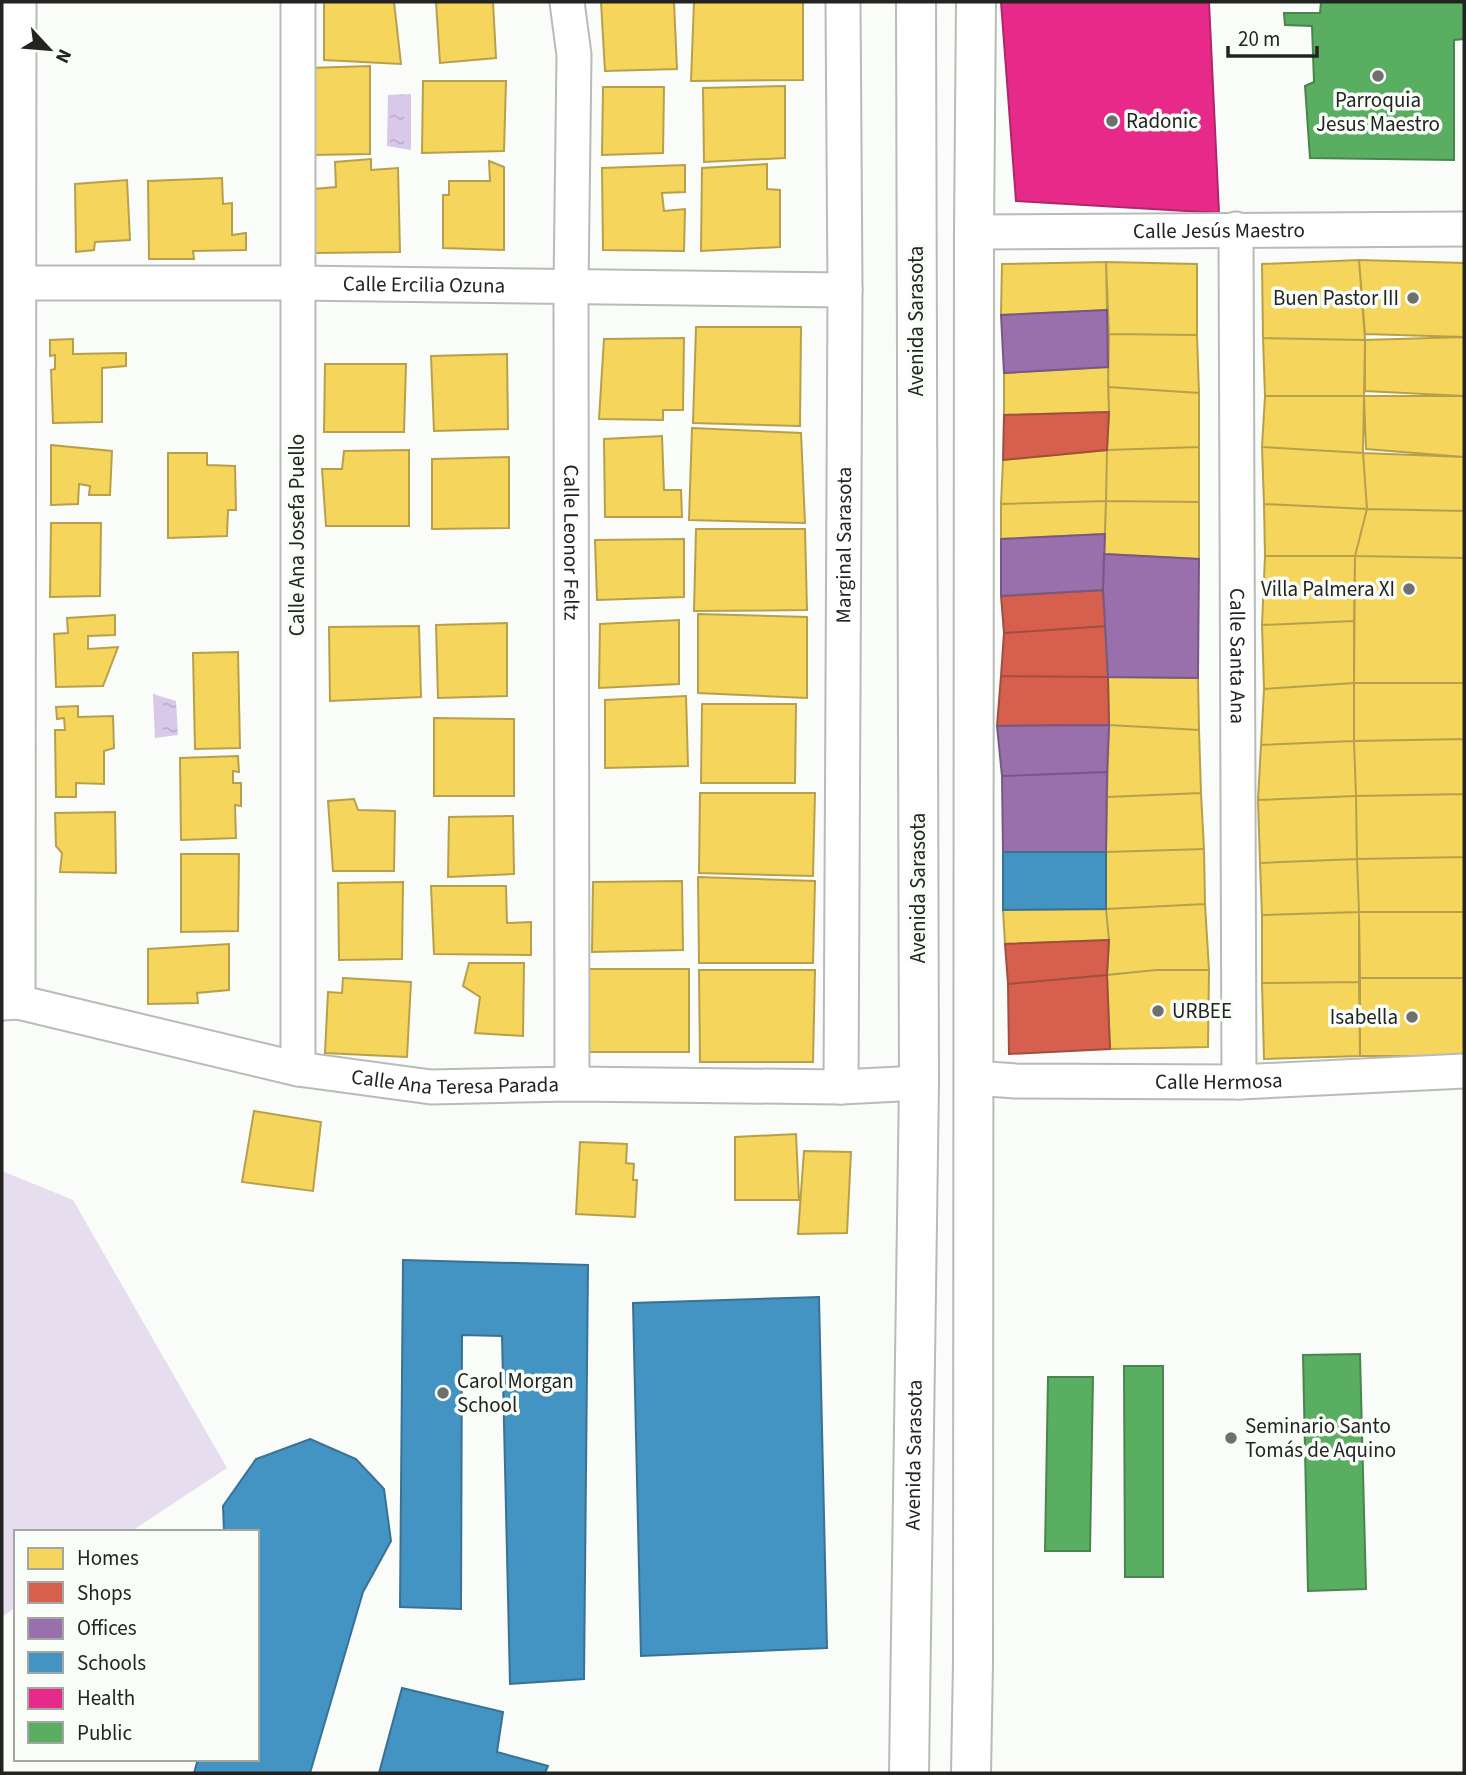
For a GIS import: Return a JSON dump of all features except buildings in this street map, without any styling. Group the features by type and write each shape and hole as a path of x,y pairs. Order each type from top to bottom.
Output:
{"main road":[{"name":"Avenida Sarasota","path":"909,1773 919,1083 916,2"},
{"path":"971,1773 976,2"}],"street":[{"path":"10,1002 11,283 19,2"},
{"name":"Calle Ana Josefa Puello","path":"298,2 298,1069"},
{"name":"Calle Leonor Feltz","path":"567,2 574,55 571,287 572,1084"},
{"name":"Marginal Sarasota","path":"841,1087 845,290 843,2"},
{"name":"Calle Santa Ana","path":"1236,229 1238,1082"},
{"name":"Calle Jesús Maestro","path":"974,232 1464,229"},
{"name":"Calle Ercilia Ozuna","path":"11,283 296,283 845,290"},
{"name":"Calle Ana Teresa Parada","path":"10,1002 298,1069 431,1087 572,1084 841,1087 919,1083"},
{"name":"Calle Hermosa","path":"974,1077 1016,1081 1238,1082 1464,1071"}],"shaded area":[{"path":"2,1171 73,1200 227,1468 133,1530 14,1530 14,1608 2,1617"}],"water":[{"path":"411,94 411,150 387,146 388,95"},
{"path":"153,694 176,701 178,735 155,738"}],"place":[{"name":"Parroquia Jesus Maestro","path":"1378,76"},
{"name":"Radonic","path":"1112,121"},
{"name":"Buen Pastor III","path":"1413,298"},
{"name":"Villa Palmera XI","path":"1409,589"},
{"name":"URBEE","path":"1158,1011"},
{"name":"Isabella","path":"1412,1017"},
{"name":"Carol Morgan School","path":"443,1393"},
{"name":"Seminario Santo Tomás de Aquino","path":"1231,1438"}]}
